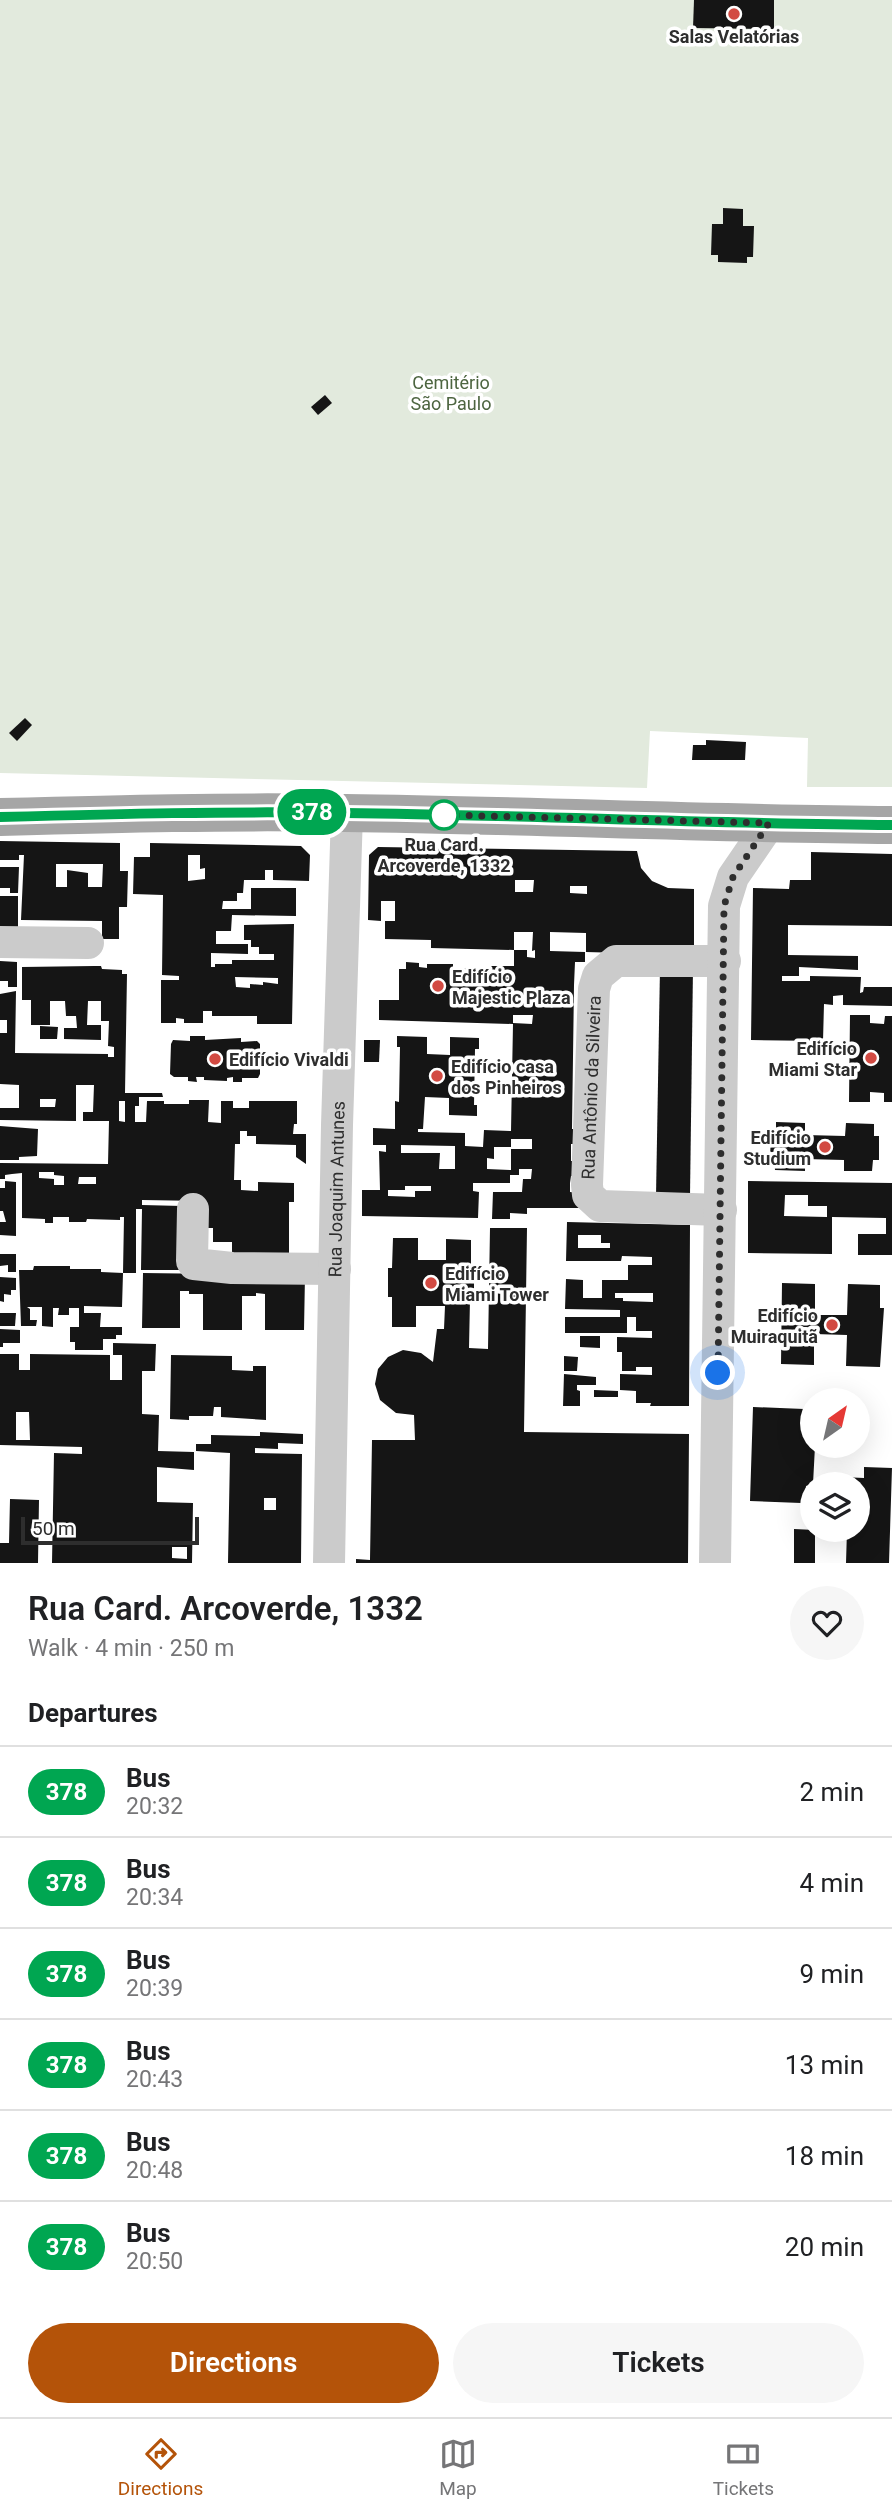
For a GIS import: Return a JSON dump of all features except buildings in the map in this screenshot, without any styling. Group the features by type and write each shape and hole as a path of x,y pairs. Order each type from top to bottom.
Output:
{"main road":[{"path":"0,817 215,812 347,813 892,825"}],"street":[{"name":"Rua Joaquim Antunes","path":"328,1563 347,813"},
{"path":"715,1563 724,906 733,877 769,823"},
{"path":"0,942 88,943"},
{"name":"Rua Antônio da Silveira","path":"721,1210 600,1206 588,1195 587,1185 594,989 598,976 616,961 724,961"},
{"path":"193,1209 194,1264 232,1268 335,1269"}],"green space":[{"name":"Cemitério São Paulo","path":"0,0 892,0 892,787 807,787 808,738 650,731 647,788 0,773"}],"bus line":[{"name":"378","path":"0,817 215,812 347,813 892,825"}],"place":[{"name":"Salas Velatórias","path":"734,14"},
{"name":"Rua Card. Arcoverde, 1332","path":"444,815"},
{"name":"Edifício Majestic Plaza","path":"438,986"},
{"name":"Edifício Miami Star","path":"871,1058"},
{"name":"Edifício Vivaldi","path":"215,1059"},
{"name":"Edifício casa dos Pinheiros","path":"437,1076"},
{"name":"Edifício Studium","path":"825,1147"},
{"name":"Edifício Miami Tower","path":"431,1283"},
{"name":"Edifício Muiraquitã","path":"832,1325"}],"route":[{"path":"444,815 769,823 733,877 724,906 718,1373"}]}
